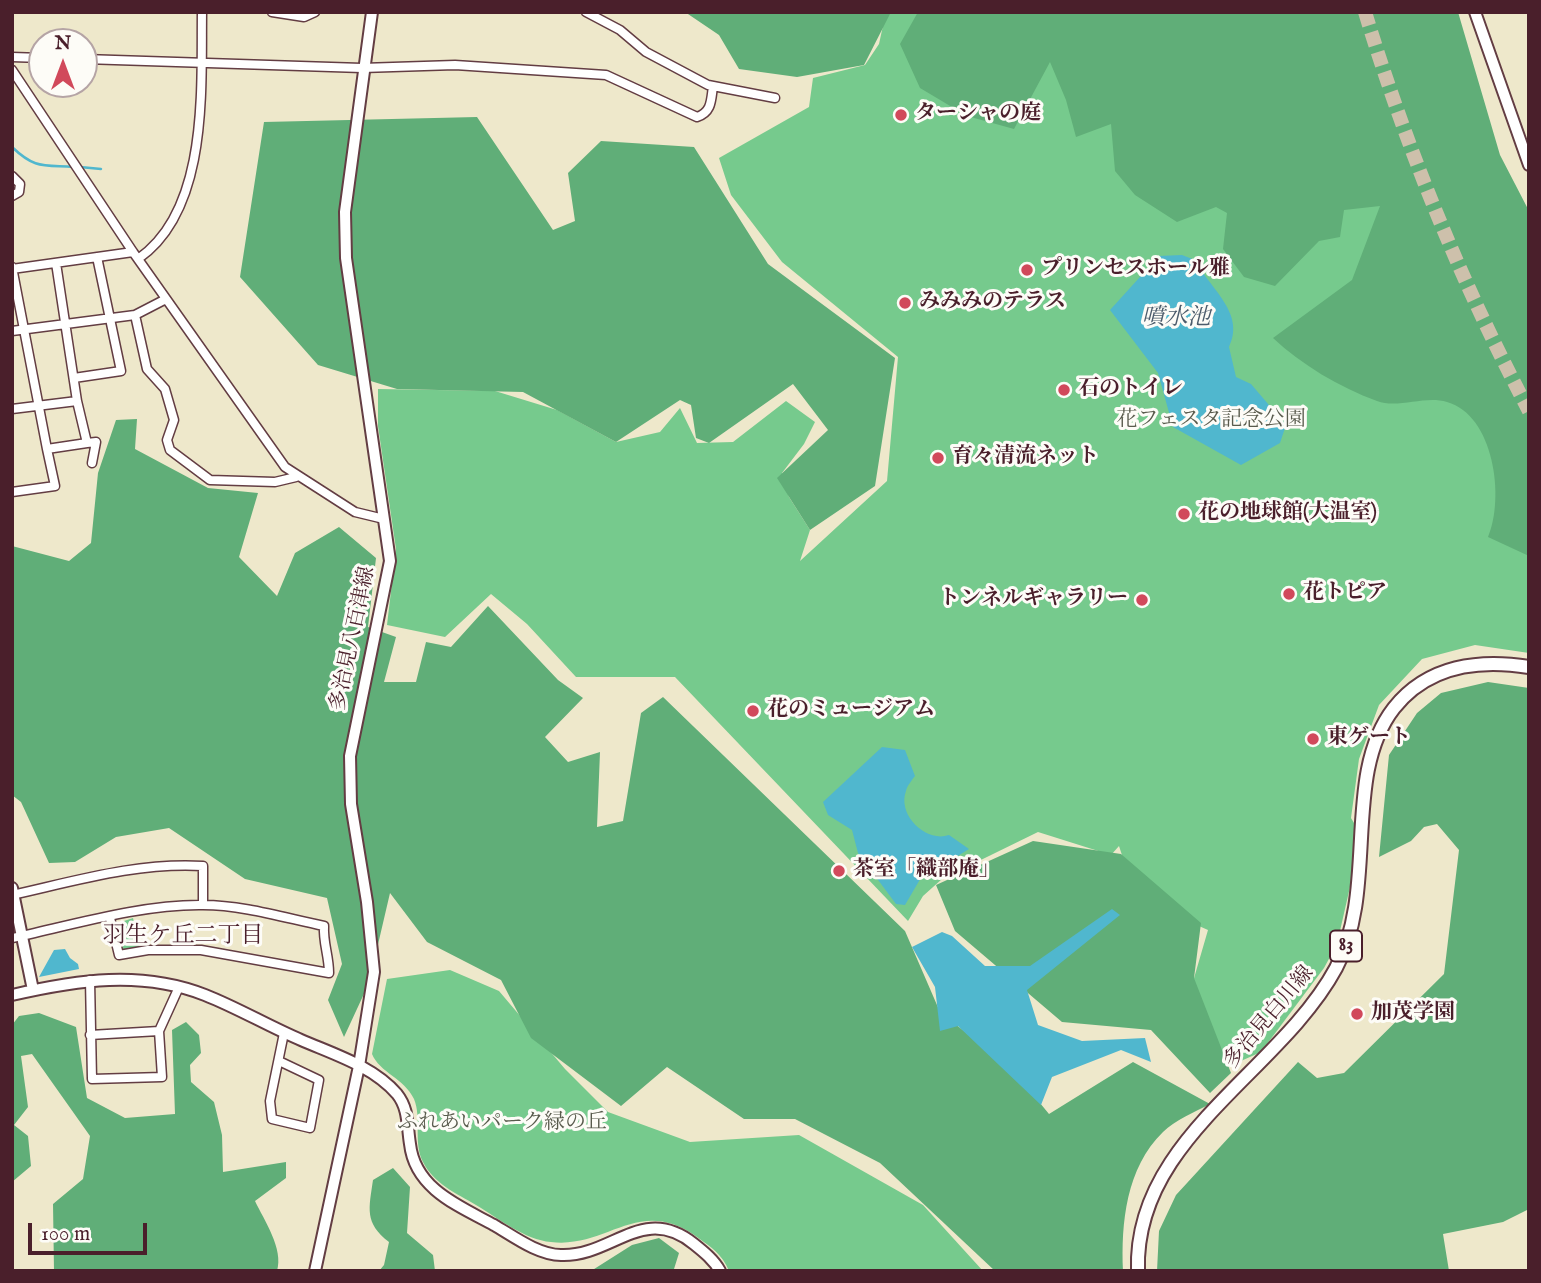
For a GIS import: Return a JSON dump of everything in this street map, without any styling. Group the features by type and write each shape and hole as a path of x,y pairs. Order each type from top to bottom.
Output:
{"main road":[{"name":"多治見八百津線","path":"315,1271 359,1066 374,957 351,804 350,756 390,561 345,258 345,212 362,68 372,12"},
{"path":"1475,12 1528,160"},
{"name":"多治見白川線","path":"1138,1271 1141,1229 1149,1201 1166,1168 1279,1041 1336,967 1352,933 1360,887 1365,784 1380,731 1395,707 1438,673 1466,664 1497,662 1529,667"},
{"path":"13,892 18,937 33,990"},
{"path":"12,995 90,980 124,978 179,987 205,995 359,1066 384,1082 399,1097 406,1110 410,1146 416,1166 426,1182 442,1196 536,1248 557,1255 577,1255 632,1232 655,1227 673,1231 691,1241 720,1271"}],"street":[{"path":"12,492 55,486 13,268 97,257 135,256 157,244 180,208 201,124 202,12"},
{"path":"272,12 304,17 315,12"},
{"path":"586,12 620,30 646,52 713,86 775,98"},
{"path":"98,59 362,68 455,65 606,75 697,117 705,114 710,107 713,86"},
{"path":"12,70 135,256 285,467 296,477 355,512 384,519"},
{"path":"12,176 20,184 19,192 12,196"},
{"path":"74,378 121,371 97,257"},
{"path":"55,263 77,401 87,443"},
{"path":"12,331 135,315 166,299"},
{"path":"135,315 147,369 164,389 174,420 167,440 170,450 210,480 275,482 296,477"},
{"path":"12,409 38,403 77,401"},
{"path":"47,449 96,442 92,463"},
{"path":"13,892 153,865 181,864 203,866 203,905"},
{"path":"18,937 147,910 203,905 324,926 323,943 327,952 329,973 201,950 148,950 119,956 110,918"},
{"path":"90,980 93,1017 90,1035 92,1079 162,1077 159,1031 179,987"},
{"path":"90,1035 159,1031"},
{"path":"279,1062 319,1080 310,1128 272,1119 270,1101 284,1033"}],"green space":[{"path":"685,12 891,12 864,65 797,77 739,69 719,35"},
{"name":"花フェスタ記念公園","path":"886,12 926,12 970,26 1529,229 1529,653 1475,645 1422,659 1379,705 1359,759 1351,818 1357,828 1355,865 1337,944 1324,968 1261,1052 1212,1074 1192,985 1208,930 1152,900 1133,879 1119,846 1111,855 1038,832 942,879 923,896 908,921 675,677 576,677 527,624 491,594 445,637 387,625 396,549 378,426 378,389 495,391 557,410 616,442 660,432 680,408 697,443 733,442 786,401 815,422 804,444 782,473 789,497 810,530 800,561 887,481 898,357 782,262 731,195 719,158 809,107 813,78 865,65 879,44"},
{"path":"918,12 1458,12 1500,155 1529,211 1529,556 1488,537 1495,501 1492,460 1476,423 1463,410 1439,400 1394,404 1377,401 1322,374 1273,338 1352,280 1380,206 1344,210 1340,237 1319,241 1275,286 1244,277 1223,249 1227,213 1216,207 1177,222 1135,195 1115,171 1111,124 1076,137 1066,100 1050,62 1014,129 967,116 920,88 900,44"},
{"path":"477,117 553,230 575,221 568,173 601,141 694,147 768,264 895,358 875,486 810,530 777,478 828,430 793,384 709,443 696,438 691,405 680,400 616,442 523,392 397,389 318,365 240,277 264,122"},
{"path":"137,419 135,449 208,488 258,493 239,557 277,596 295,553 339,527 376,558 368,627 396,637 384,682 416,682 426,642 451,647 488,606 558,680 583,698 545,737 568,762 600,752 597,827 623,821 641,713 663,697 905,931 940,1012 1012,1069 1049,1114 1133,1062 1210,1104 1185,1116 1163,1132 1141,1162 1128,1197 1125,1215 1123,1271 995,1271 880,1163 795,1119 744,1119 667,1067 621,1106 531,1038 501,980 427,942 390,893 369,983 344,1037 328,1000 342,964 327,898 245,879 169,828 116,837 75,862 49,863 21,802 12,795 12,546 69,561 91,543 98,473 116,420"},
{"path":"1488,682 1529,688 1529,1209 1503,1222 1443,1234 1449,1271 1157,1271 1159,1231 1176,1195 1298,1062 1317,1078 1344,1073 1444,974 1459,850 1437,824 1424,827 1411,841 1379,857 1389,755 1417,713 1441,693"},
{"path":"1033,841 1121,854 1201,923 1194,978 1231,1073 1210,1093 1151,1030 1062,1022 955,931 936,885"},
{"path":"133,918 140,948 125,950 120,947 115,924"},
{"name":"ふれあいパーク緑の丘","path":"450,970 499,991 565,1069 608,1112 690,1142 799,1135 923,1205 983,1271 729,1271 720,1256 697,1237 676,1225 657,1221 623,1226 571,1242 541,1240 512,1228 446,1187 428,1170 418,1147 414,1099 372,1054 387,979"},
{"path":"39,1013 76,1027 87,1098 125,1118 175,1114 172,1030 186,1022 199,1035 201,1053 190,1065 191,1082 214,1102 222,1135 223,1172 286,1162 286,1178 255,1201 278,1253 277,1271 54,1271 53,1204 83,1179 90,1136 32,1054 21,1056 28,1107 14,1125 28,1136 31,1166 12,1182 12,1025 19,1016"},
{"path":"393,1168 410,1187 407,1233 433,1255 435,1271 379,1271 384,1265 389,1242 375,1228 370,1214 370,1199 373,1180"},
{"path":"659,1238 679,1253 674,1269 591,1271 632,1245"}],"water":[{"name":"噴水池","path":"1182,255 1195,260 1230,312 1233,335 1229,347 1236,377 1251,384 1286,425 1280,443 1241,465 1173,427 1158,373 1110,310 1159,256"},
{"path":"882,747 905,750 915,776 907,787 904,800 910,818 923,831 931,835 949,835 969,849 956,857 945,873 933,869 922,876 905,905 896,904 858,853 852,830 828,815 823,802"},
{"path":"1112,909 1120,915 1027,990 1038,1025 1082,1041 1145,1038 1151,1062 1121,1050 1052,1077 1041,1105 958,1026 940,1031 935,987 912,947 942,932 952,936 985,966 1030,966"},
{"path":"65,949 79,969 39,977 54,950"}],"waterway":[{"path":"12,147 33,162 47,166 73,167"},
{"path":"80,167 101,169"}],"tunnel":[{"path":"1365,12 1399,115 1438,216 1481,314 1529,411"}],"place":[{"name":"ターシャの庭","path":"901,115"},
{"name":"プリンセスホール雅","path":"1027,270"},
{"name":"みみみのテラス","path":"905,303"},
{"name":"石のトイレ","path":"1064,390"},
{"name":"育々清流ネット","path":"938,458"},
{"name":"花の地球館(大温室)","path":"1184,514"},
{"name":"花トピア","path":"1289,594"},
{"name":"トンネルギャラリー","path":"1142,600"},
{"name":"花のミュージアム","path":"753,711"},
{"name":"東ゲート","path":"1313,739"},
{"name":"茶室「織部庵」","path":"839,871"},
{"name":"加茂学園","path":"1357,1014"}],"district":[{"name":"羽生ケ丘二丁目","path":"183,937"}]}
